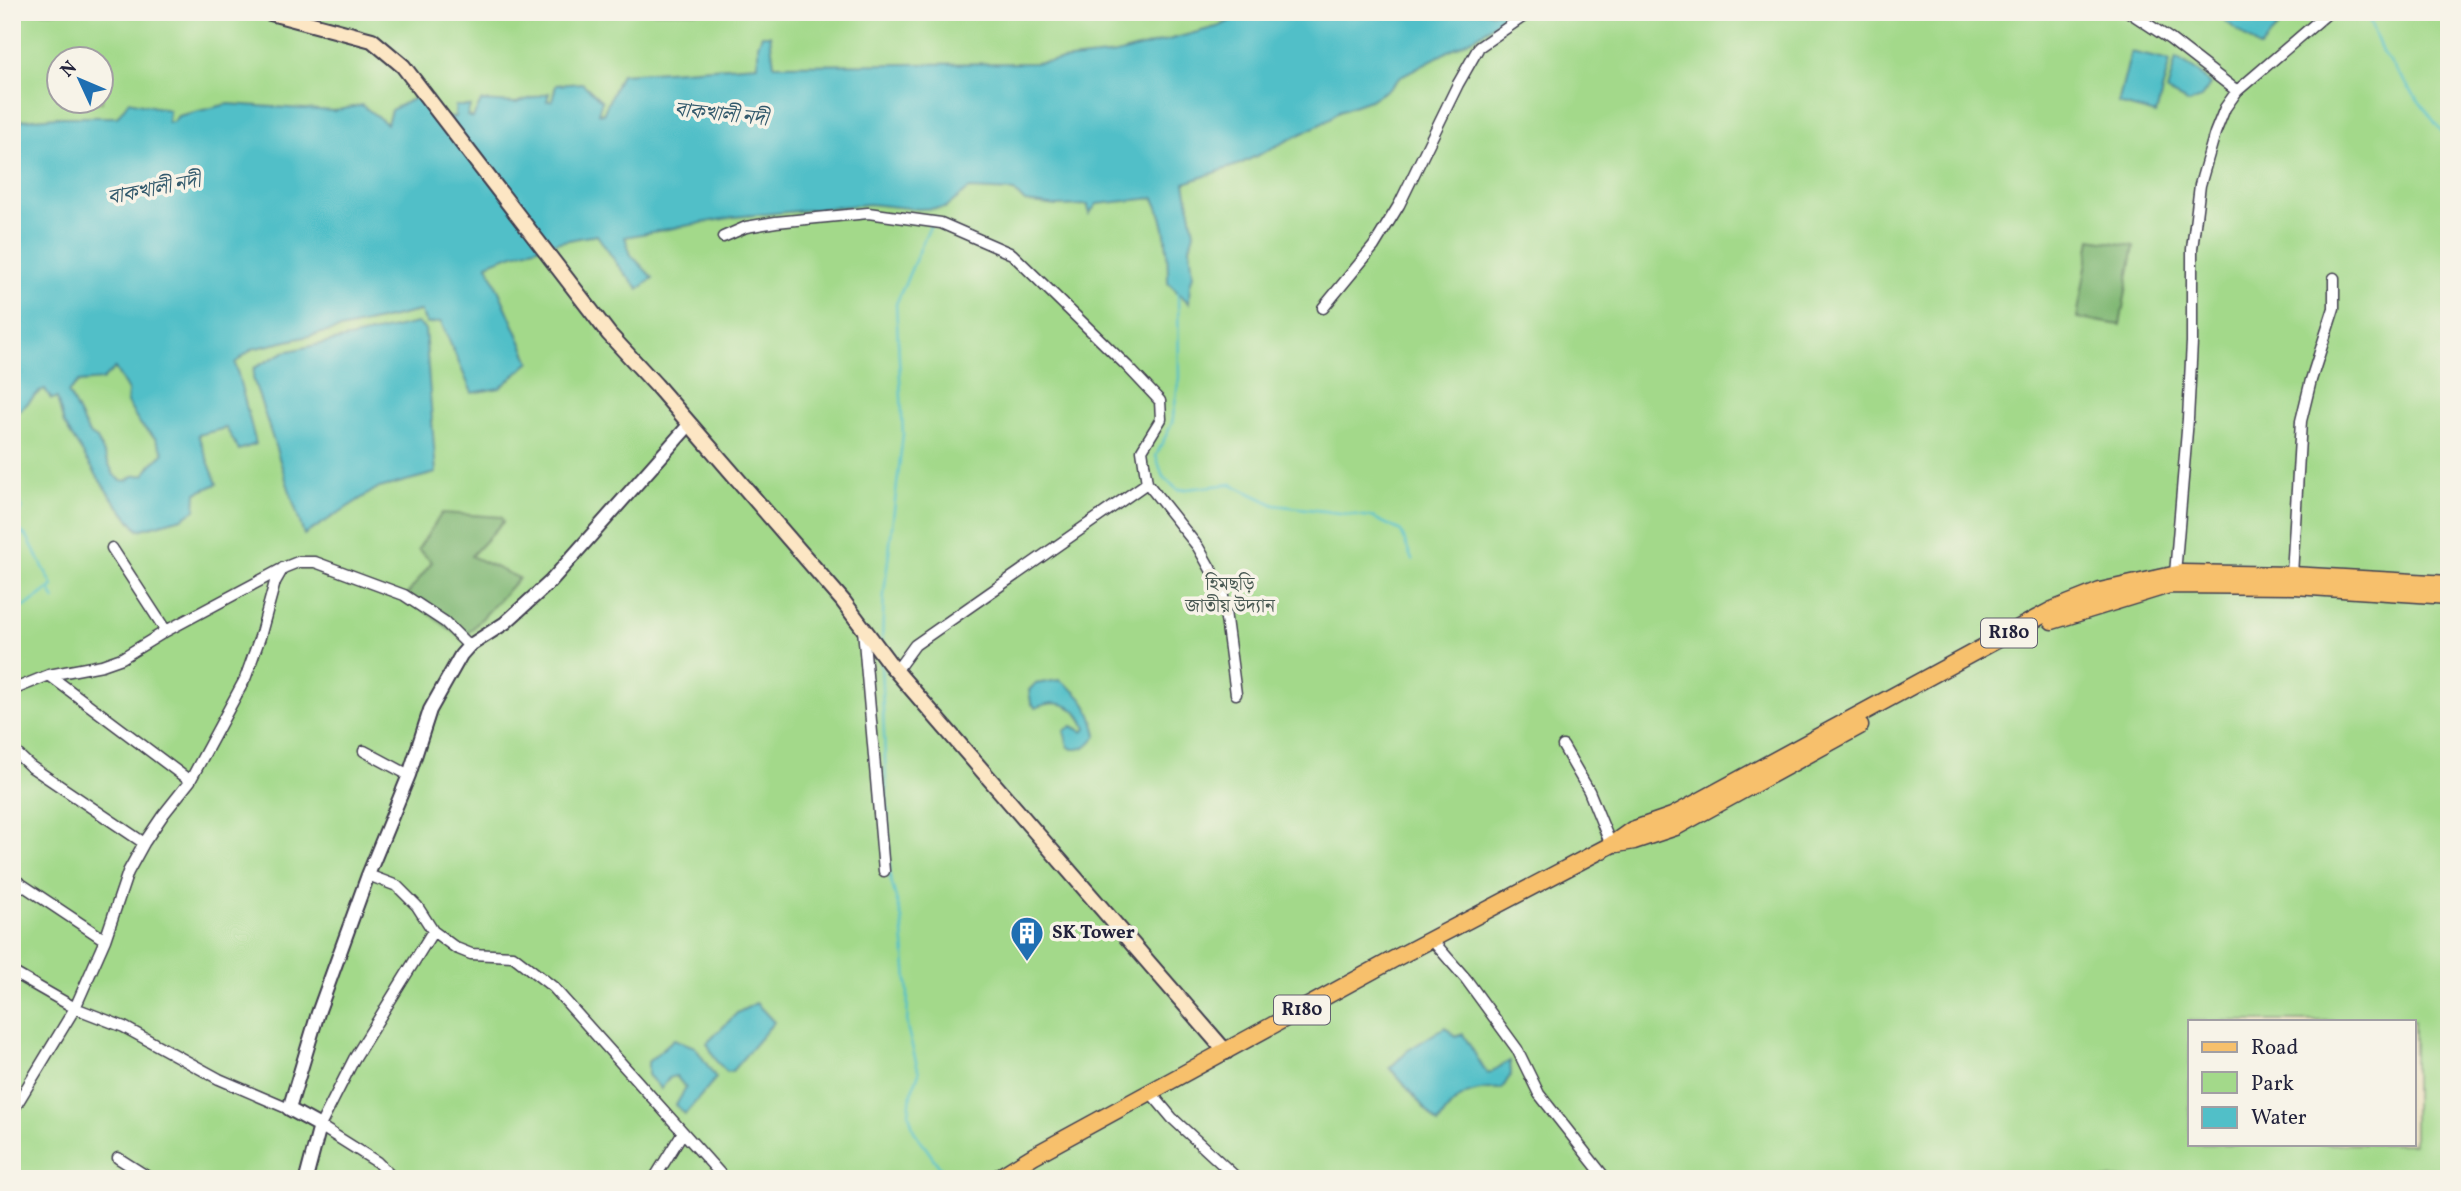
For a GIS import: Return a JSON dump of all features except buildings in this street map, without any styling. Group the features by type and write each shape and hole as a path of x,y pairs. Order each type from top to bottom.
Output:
{"main road":[{"path":"267,12 372,40 403,66 609,334 844,601 875,646 1226,1052"},
{"name":"R180","path":"996,1179 1611,845 1632,830 1672,816 2052,610 2100,591 2175,573 2292,575 2449,584"},
{"name":"R180","path":"1611,845 1634,841 1676,827 2056,619 2169,585 2295,586 2449,596"}],"street":[{"path":"1323,308 1374,246 1399,205 1479,47 1530,12"},
{"path":"2129,12 2170,39 2237,92"},
{"path":"2175,573 2188,419 2192,342 2192,248 2200,184 2225,108 2237,92 2329,12"},
{"path":"723,237 746,228 776,222 868,213 941,223 1012,254 1128,366 1160,401 1161,419 1142,450 1147,483 1198,547 1223,589 1236,694"},
{"path":"2292,575 2301,421 2334,308 2334,278"},
{"path":"289,1109 318,1013 368,875 409,775 430,710 461,655 469,646 505,623 550,582 689,425"},
{"path":"893,667 915,645 1147,483"},
{"path":"112,548 166,631"},
{"path":"12,690 49,675 102,665 122,658 166,631 298,562 315,562 404,595 445,621 469,646"},
{"path":"12,1112 75,1008 105,940 128,872 163,814 190,782 245,679 275,582 283,568"},
{"path":"863,628 884,871"},
{"path":"49,675 190,782"},
{"path":"1563,746 1589,791 1611,845"},
{"path":"12,749 30,766 144,843"},
{"path":"364,751 409,775"},
{"path":"368,875 397,886 417,906 433,931 456,948 471,954 513,956 526,965 576,1010 725,1179"},
{"path":"12,878 105,940"},
{"path":"306,1179 320,1126 355,1059 433,931"},
{"path":"1433,940 1517,1049 1539,1094 1606,1179"},
{"path":"12,972 75,1008 124,1027 219,1079 289,1109 377,1163 394,1179"},
{"path":"1151,1093 1172,1118 1238,1179"},
{"path":"654,1179 683,1132"},
{"path":"118,1157 151,1179"}],"green space":[{"name":"হিমছড়ি জাতীয় উদ্যান","path":"12,12 2449,12 2449,1179 12,1179"},
{"path":"2091,239 2134,246 2120,325 2077,318"},
{"path":"442,513 501,517 503,522 471,556 519,578 463,639 406,596 432,562 418,549"}],"water":[{"name":"বাকখালী নদী","path":"1247,12 1510,12 1479,35 1401,76 1390,88 1370,100 1339,111 1327,121 1240,164 1185,183 1194,233 1190,247 1193,275 1189,303 1168,283 1164,229 1154,198 1097,204 1089,214 1088,205 1056,206 1025,202 1014,191 969,189 945,208 918,209 869,204 734,217 625,237 631,255 653,278 639,289 619,267 597,235 541,246 487,264 530,362 500,388 472,393 441,322 427,324 420,311 252,349 235,363 256,444 239,450 226,428 198,435 217,484 196,493 195,510 182,518 138,530 108,493 64,424 57,398 51,399 45,389 15,413 12,410 12,121 57,117 117,117 129,101 169,110 168,122 173,122 178,116 228,104 334,111 362,105 387,124 391,110 417,97 431,96 437,119 455,117 455,106 470,106 467,116 473,118 481,101 516,103 549,93 547,101 552,101 556,85 582,83 602,101 598,113 603,114 621,74 758,65 758,45 762,35 770,35 774,65 1034,63 1116,54 1220,26","holes":["115,368 128,391 127,403 164,453 144,475 133,476 127,481 114,475 97,439 89,434 68,392 79,382 102,380"]},
{"path":"2228,12 2291,12 2260,48 2224,20"},
{"path":"2131,52 2170,61 2156,114 2118,104"},
{"path":"2176,58 2200,73 2210,85 2201,98 2189,103 2167,92"},
{"path":"417,323 425,329 436,473 376,489 304,535 253,378 254,368 284,352"},
{"path":"1059,680 1080,697 1092,718 1097,735 1083,748 1072,749 1068,746 1064,731 1072,726 1083,732 1086,729 1073,709 1052,703 1036,708 1031,703 1029,690 1035,684"},
{"path":"756,1003 774,1022 732,1071 727,1072 717,1062 707,1043 737,1013"},
{"path":"1445,1027 1456,1037 1463,1034 1487,1074 1510,1061 1511,1074 1502,1089 1472,1092 1456,1101 1438,1124 1390,1068 1407,1051"},
{"path":"674,1039 695,1047 716,1078 685,1114 676,1105 686,1088 676,1076 669,1078 661,1089 648,1075 648,1062"}],"waterway":[{"path":"2366,12 2382,52 2449,141"},
{"path":"882,642 884,594 903,434 896,304 931,224"},
{"path":"1178,293 1179,378 1172,423 1156,456 1163,477 1178,490 1231,484 1275,505 1372,517 1401,531 1412,560"},
{"path":"12,492 22,509 16,518 16,527 28,538 53,586 26,606 12,612"},
{"path":"50,590 55,600"},
{"path":"881,663 890,877 902,919 908,994 907,1027 919,1073 911,1093 909,1114 914,1131 948,1179"}],"place":[{"name":"SK Tower","path":"1027,963"}]}
